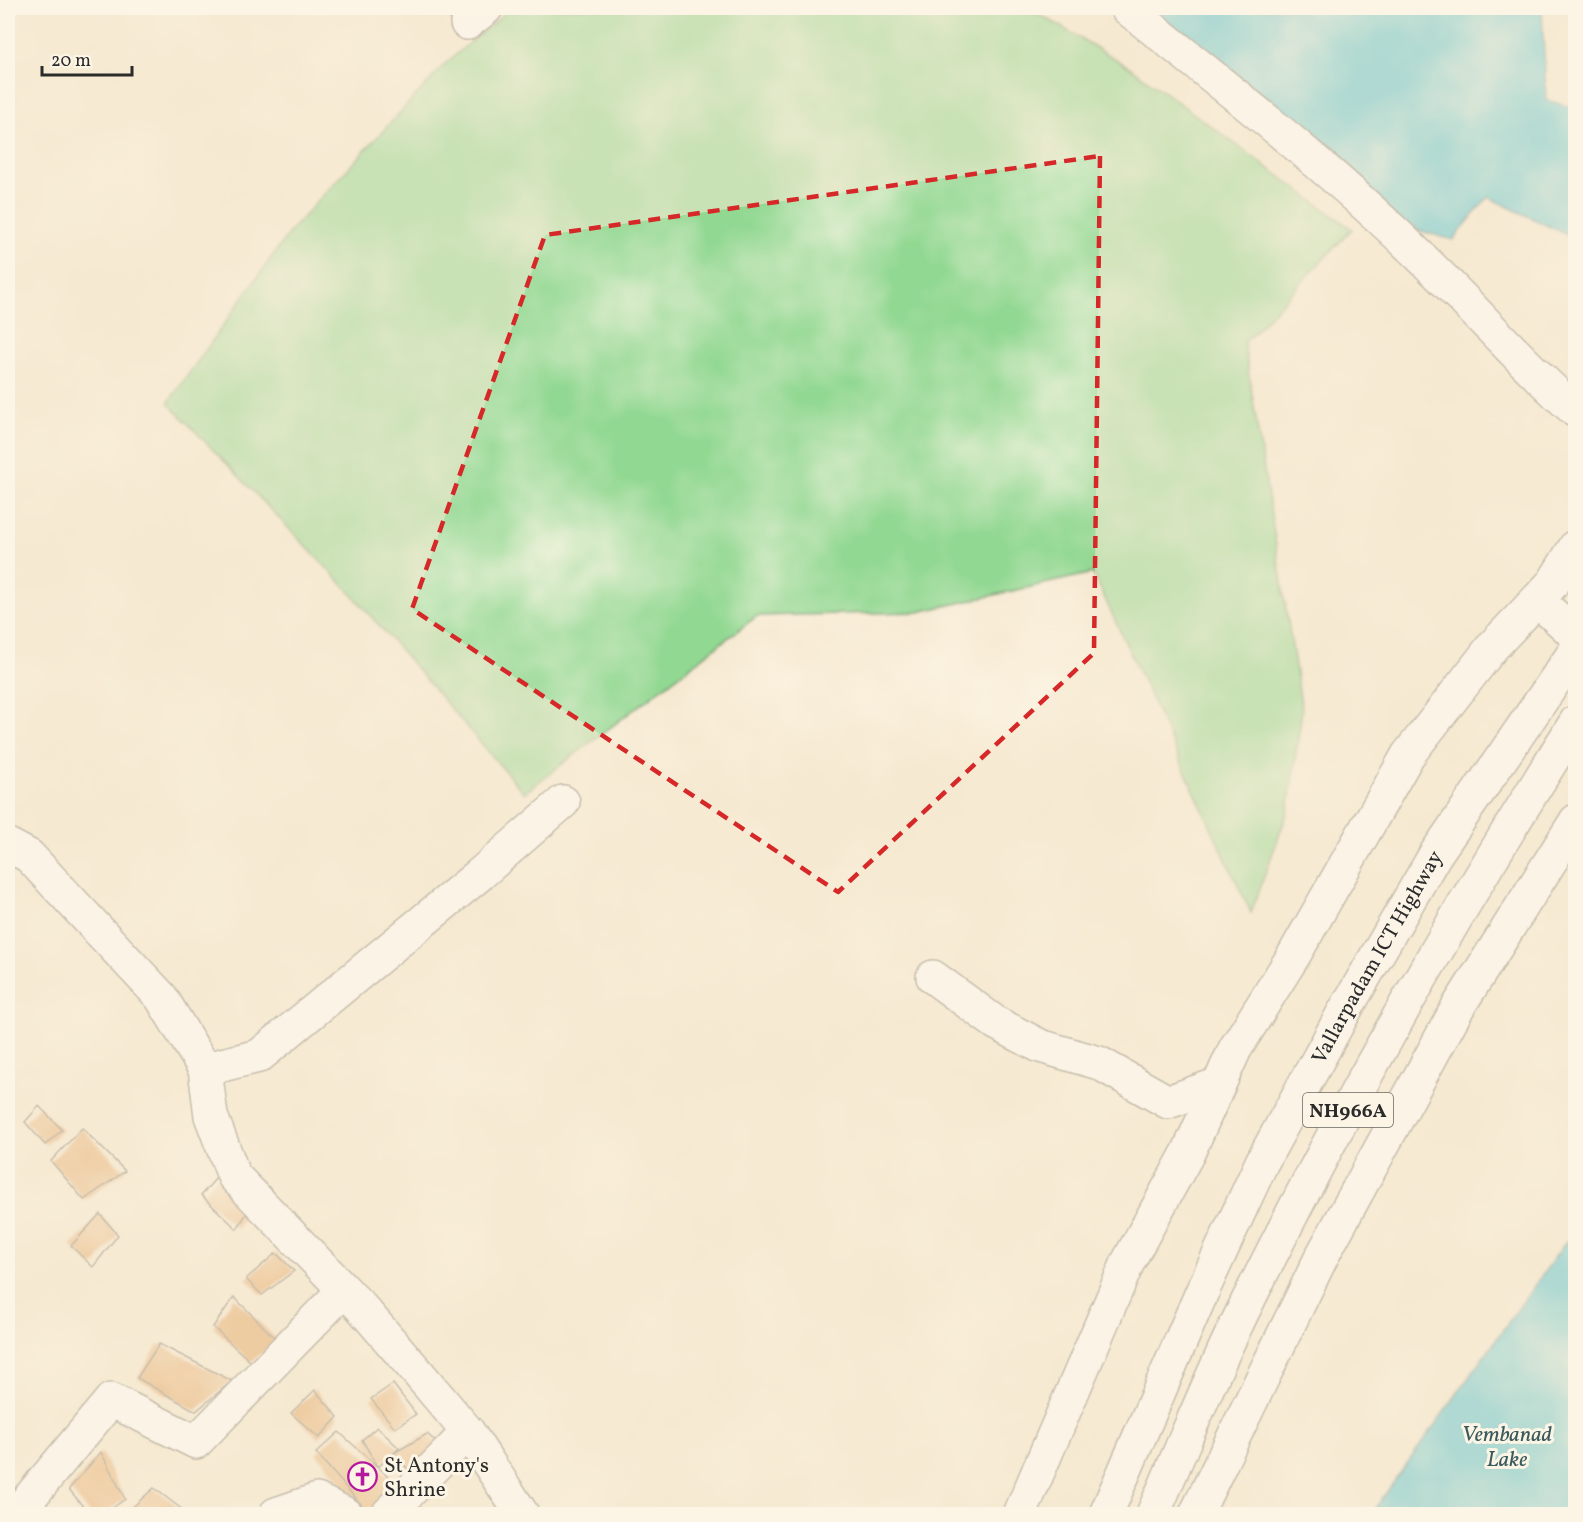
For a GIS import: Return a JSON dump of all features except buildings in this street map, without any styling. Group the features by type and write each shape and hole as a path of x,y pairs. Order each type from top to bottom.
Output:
{"main road":[{"path":"1127,8 1304,151 1434,269 1533,374 1575,411"},
{"path":"1020,1515 1128,1262 1188,1153 1235,1048 1294,955 1408,755 1493,646 1553,583 1575,546"},
{"path":"1537,600 1575,635"},
{"name":"Vallarpadam ICT Highway","path":"1106,1515 1202,1292 1262,1162 1435,855 1575,650"},
{"name":"NH966A","path":"1153,1515 1241,1316 1382,1045 1492,854 1575,722"},
{"path":"205,1069 259,1056 479,875 563,802"},
{"path":"1196,1515 1322,1256 1458,1007 1575,821"},
{"path":"8,845 29,856 161,997 205,1069 211,1116 234,1176 344,1290 468,1432 522,1515"},
{"path":"933,977 996,1023 1040,1046 1099,1063 1168,1102 1219,1084"},
{"path":"16,1515 111,1400 196,1442 344,1290"},
{"path":"388,1515 468,1432"},
{"path":"276,1515 317,1500 346,1515"}],"highlighted area":[{"path":"1100,156 1094,653 838,892 412,609 545,235"}],"green space":[{"path":"511,8 1029,8 1131,68 1352,229 1244,343 1302,710 1288,811 1251,913 1093,573 918,612 757,616 524,793 350,592 168,403 291,230 447,62"}],"water":[{"path":"1138,8 1486,8 1487,10 1492,8 1542,8 1546,100 1575,108 1575,239 1488,197 1453,240 1395,224"},
{"name":"Vembanad Lake","path":"1575,1229 1575,1514 1371,1514"}],"place":[{"name":"St Antony's Shrine","path":"363,1477"}]}
